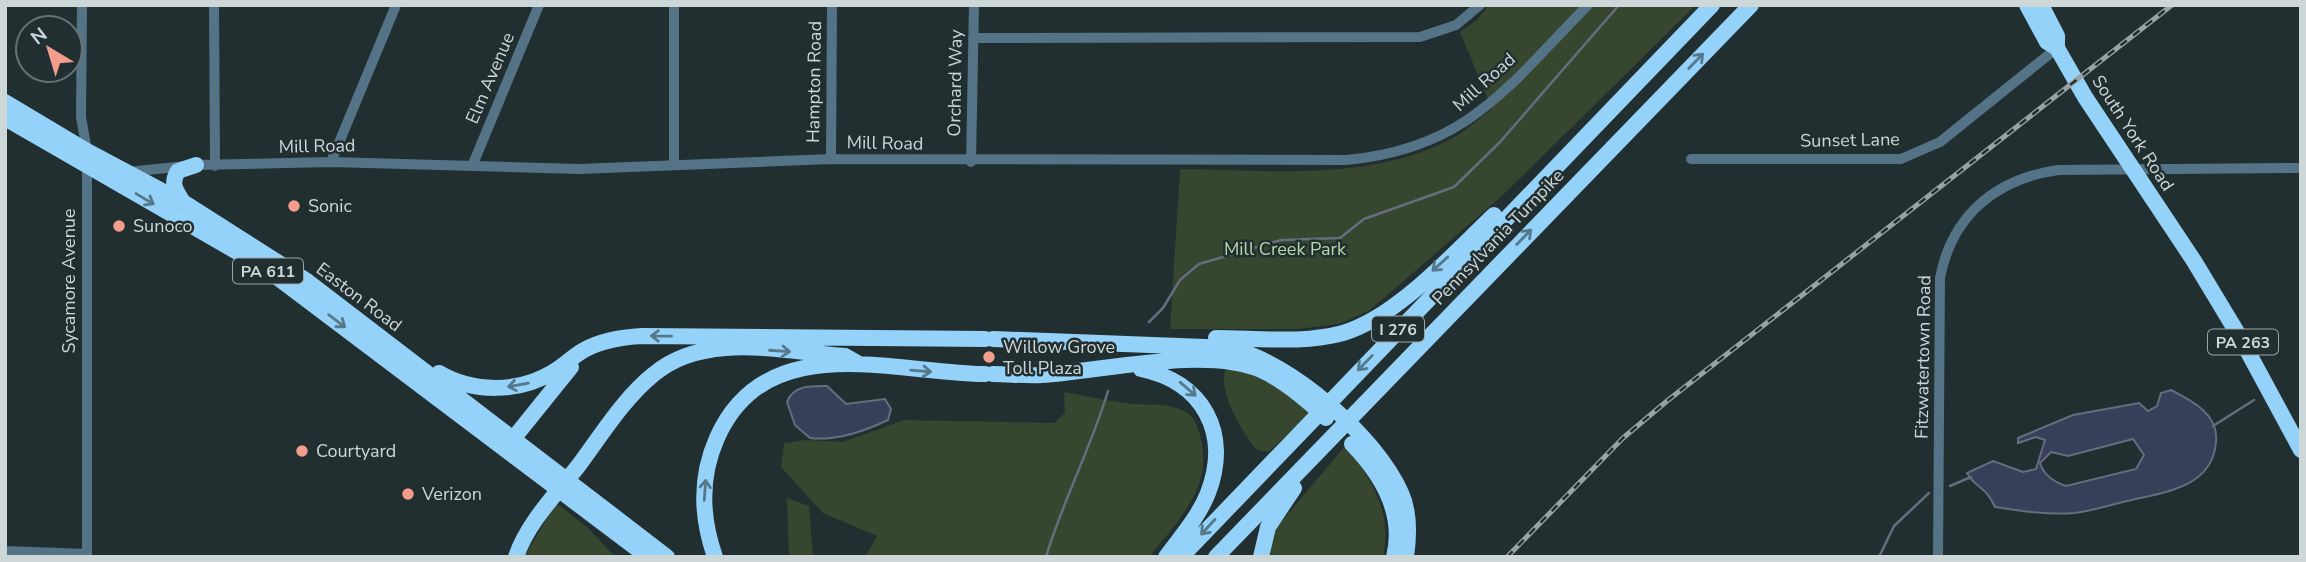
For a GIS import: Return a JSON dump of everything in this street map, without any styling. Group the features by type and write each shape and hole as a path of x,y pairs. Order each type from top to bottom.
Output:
{"highway":[{"name":"Pennsylvania Turnpike","path":"1181,557 1712,5"},
{"name":"Pennsylvania Turnpike","path":"1216,557 1751,5"},
{"name":"South York Road","path":"2027,5 2047,42 2057,48 2085,97 2179,238 2241,339 2301,450"},
{"name":"South York Road","path":"2041,5 2057,36 2057,48"},
{"name":"Easton Road","path":"5,102 87,158"},
{"path":"377,335 450,379 483,388 538,380 599,343 642,336 1064,340 1133,347 1180,345 1215,338 1315,337 1342,333 1372,320 1413,289 1616,102"},
{"name":"Easton Road","path":"5,118 119,175 236,250 667,557"},
{"path":"183,202 175,189 176,176 183,169 196,165"},
{"name":"Easton Road","path":"119,175 183,202 307,281 513,439 623,538 648,557"},
{"path":"506,557 527,523 641,375 682,348 723,337"},
{"path":"513,439 573,364 599,343"},
{"path":"1180,345 1250,353 1306,392 1387,468 1405,502 1408,524 1406,557"},
{"path":"516,557 534,524 625,404 653,374 667,364 707,349 735,348 845,356 859,363"},
{"path":"715,557 707,531 705,488 712,449 732,412 755,387 788,370 816,365 859,363 916,371 1040,375 1188,361 1242,364 1262,370 1306,392"},
{"path":"1125,366 1159,373 1180,382 1197,397 1211,428 1214,466 1208,494 1166,557"},
{"path":"1261,557 1262,542 1276,512 1327,453 1358,410"},
{"path":"1366,451 1393,503 1398,529 1394,557"},
{"path":"623,538 620,547 625,557"}],"street":[{"name":"Sycamore Avenue","path":"82,5 82,117 87,158 87,555"},
{"path":"214,5 215,166"},
{"path":"331,162 396,5"},
{"name":"Elm Avenue","path":"473,164 539,5"},
{"path":"674,5 674,165"},
{"name":"Hampton Road","path":"831,159 832,5"},
{"name":"Orchard Way","path":"971,162 974,5"},
{"path":"973,38 1420,37 1456,25 1480,5"},
{"name":"Mill Road","path":"119,175 196,165 331,162 579,169 831,159 971,162 1332,160 1384,157 1426,144 1465,125 1494,101 1588,5"},
{"name":"Sunset Lane","path":"1691,159 1901,159 1940,142 2057,48"},
{"name":"Fitzwatertown Road","path":"1938,557 1939,300 1943,260 1953,238 1971,211 1986,197 2020,179 2058,170 2131,167 2301,168"},
{"path":"5,551 87,555"}],"green space":[{"name":"Mill Creek Park","path":"1489,5 1696,5 1503,195 1370,310 1339,324 1298,329 1170,329 1180,169 1287,171 1358,167 1392,161 1426,150 1458,135 1492,109 1460,32 1477,20"},
{"path":"1227,368 1252,372 1313,410 1269,452 1257,450 1238,422 1227,398 1224,376"},
{"path":"1064,392 1125,403 1173,407 1189,414 1196,424 1203,457 1197,489 1181,517 1149,557 865,557 877,536 823,513 781,467 784,443 806,440 843,442 904,420 1054,423 1065,413"},
{"path":"1346,445 1378,497 1385,525 1383,557 1270,557 1274,530"},
{"path":"787,498 809,506 813,557 789,557"},
{"path":"556,503 588,528 615,557 524,557"}],"water":[{"path":"827,386 846,404 885,399 891,409 888,420 850,434 810,438 795,425 787,402 798,389"},
{"path":"2171,390 2195,404 2209,416 2216,432 2213,458 2196,479 2183,486 2087,511 2044,513 1995,507 1988,495 1967,473 1993,461 2023,472 2036,469 2045,440 2036,437 2018,443 2018,438 2073,415 2139,403 2148,411 2157,406 2161,393","holes":["2133,439 2144,455 2136,469 2066,486 2050,478 2040,463 2051,452 2068,456"]}],"waterway":[{"path":"1149,322 1163,308 1180,280 1199,264 1281,240 1340,238 1364,219 1454,187 1500,142 1619,5"},
{"path":"1046,557 1108,391"},
{"path":"2213,426 2254,400"},
{"path":"1950,486 1971,477"},
{"path":"1879,557 1894,526 1929,493"}],"railway":[{"path":"1507,557 1623,438 1667,401 2172,5"}],"place":[{"name":"Sonic","path":"294,206"},
{"name":"Sunoco","path":"119,226"},
{"name":"Willow Grove Toll Plaza","path":"989,357"},
{"name":"Courtyard","path":"302,451"},
{"name":"Verizon","path":"408,494"}]}
